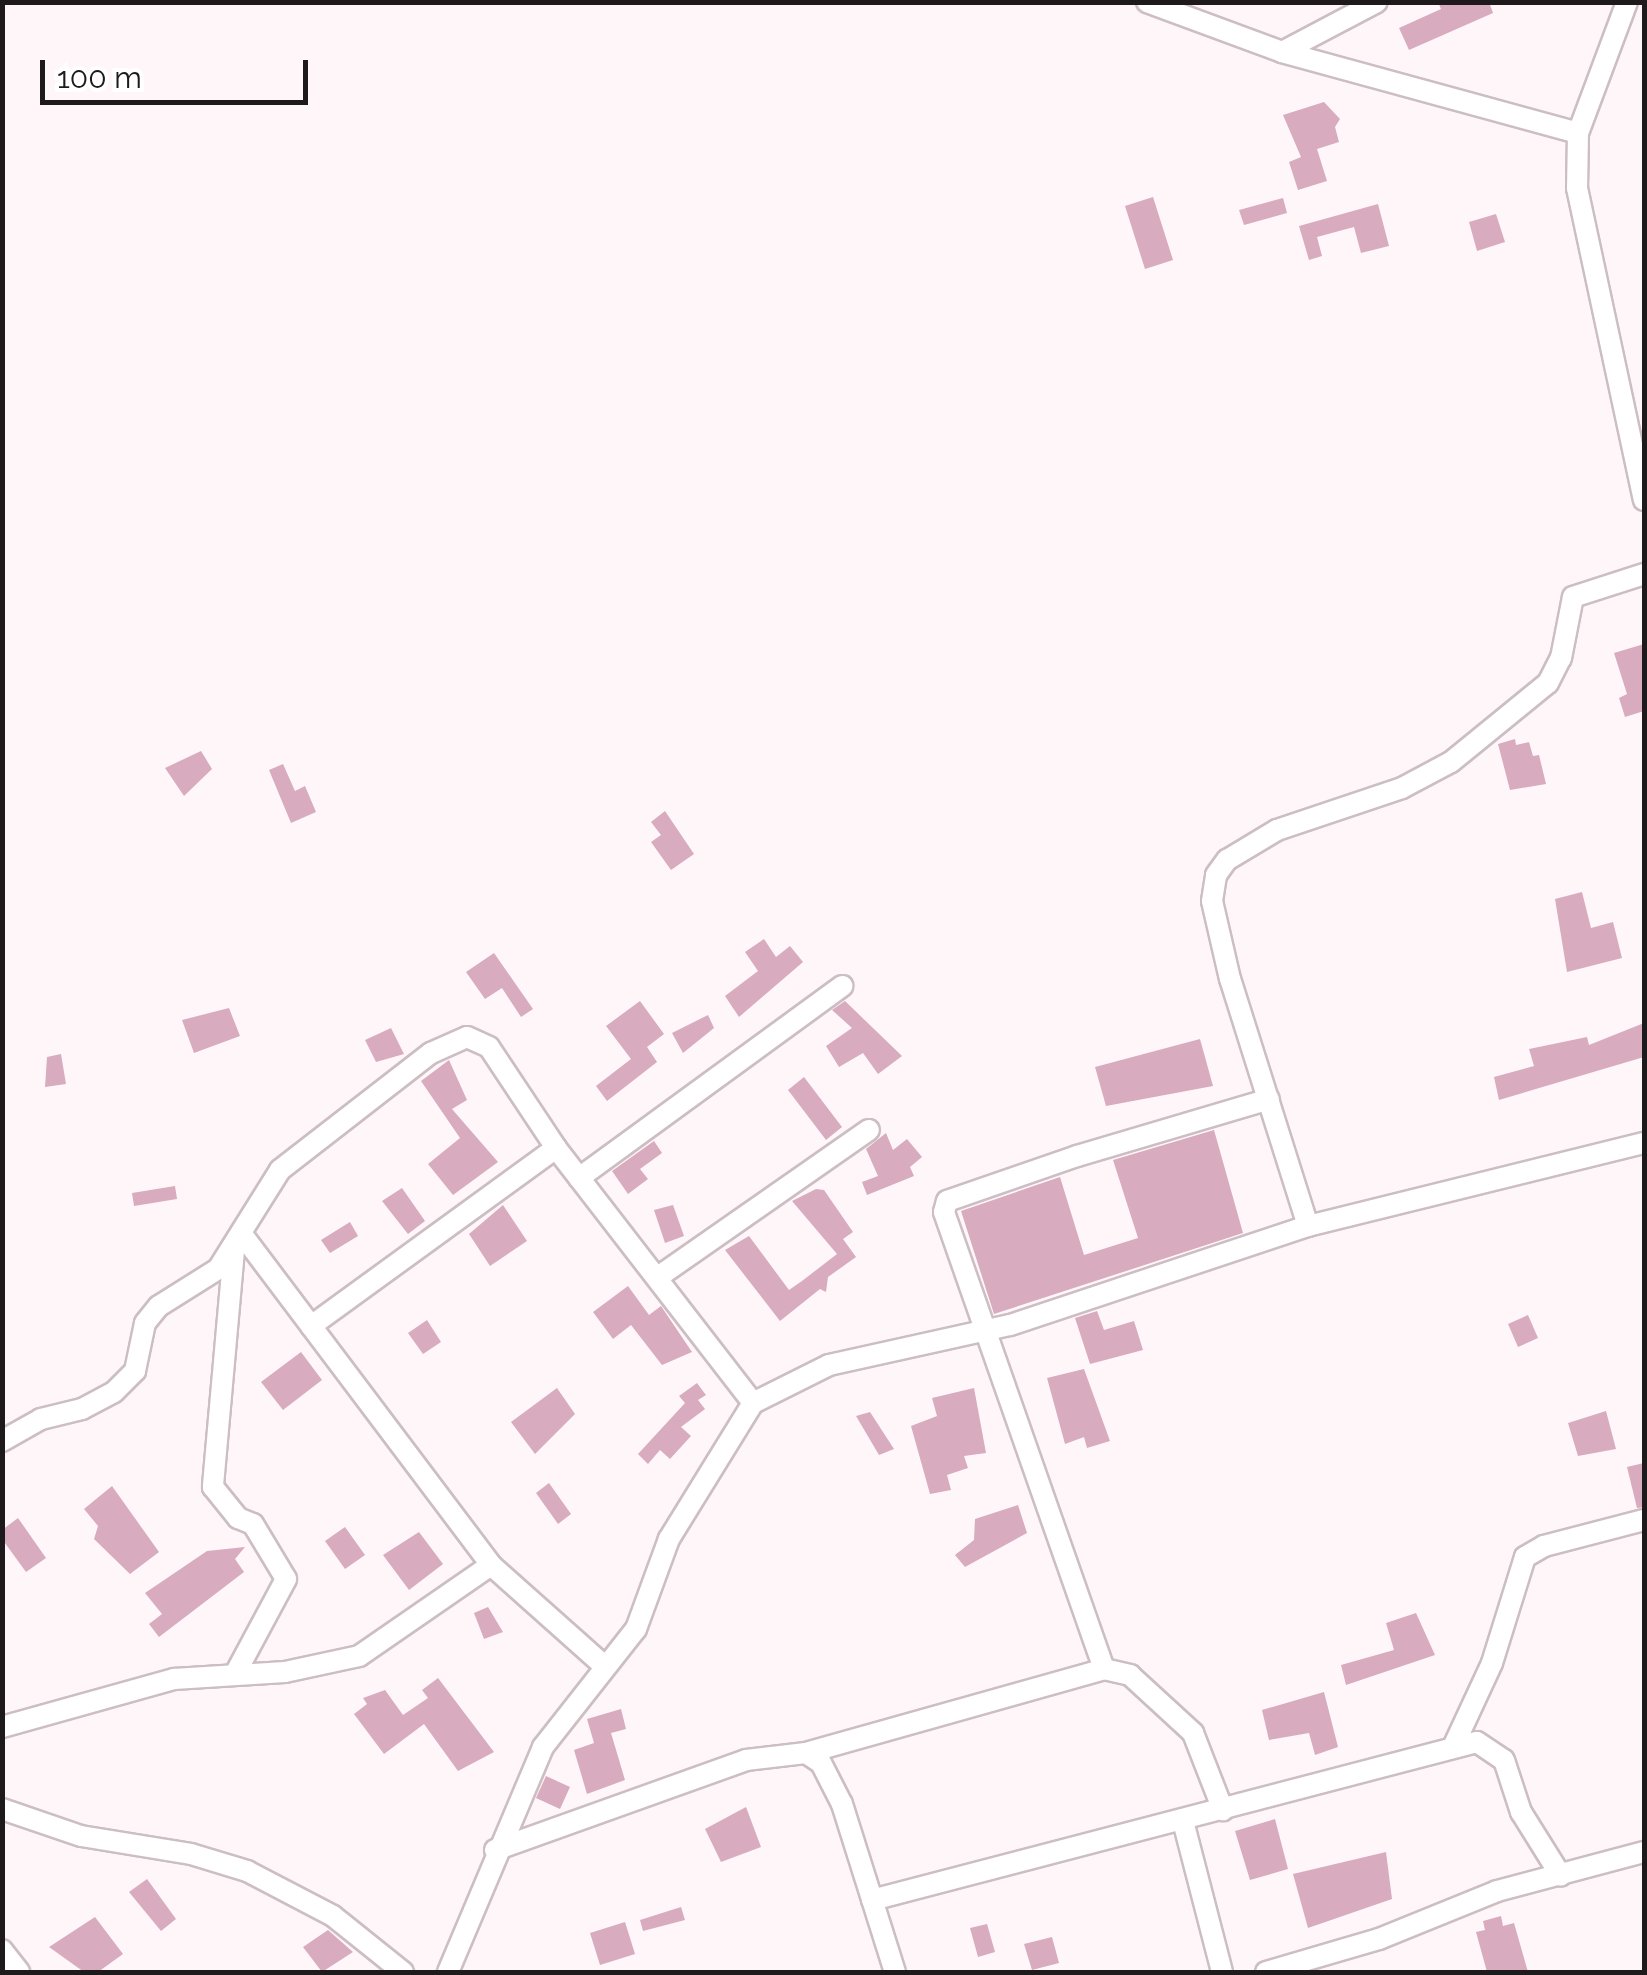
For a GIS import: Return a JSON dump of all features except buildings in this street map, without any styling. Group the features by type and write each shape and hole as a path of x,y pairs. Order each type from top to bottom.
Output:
{"street":[{"path":"1147,2 1282,52 1578,133"},
{"path":"1282,52 1377,2"},
{"path":"1627,2 1578,133 1585,246 1644,500"},
{"path":"1308,1226 1212,900 1220,867 1304,817 1402,788 1451,762 1548,682 1561,658 1573,597 1644,574"},
{"path":"579,1178 842,986"},
{"path":"2,1441 114,1392 134,1371 145,1323 159,1306 218,1269 280,1170 431,1053 467,1037 488,1047 556,1148 753,1403"},
{"path":"1104,1670 948,1226 948,1201 1269,1099"},
{"path":"658,1277 869,1130"},
{"path":"448,1972 496,1850 543,1747 602,1664 636,1629 668,1539 753,1403 829,1365 986,1328 1308,1226 1644,1143"},
{"path":"311,1326 556,1148"},
{"path":"238,1242 311,1326 491,1566 602,1664"},
{"path":"235,1674 286,1579 253,1524 238,1518 214,1487 211,1470 238,1242"},
{"path":"1454,1745 1492,1663 1525,1557 1544,1546 1644,1520"},
{"path":"2,1727 150,1684 285,1672 359,1656 491,1566"},
{"path":"496,1850 746,1760 806,1753 1104,1670 1130,1676 1192,1733 1223,1810"},
{"path":"872,1900 1183,1822 1454,1745 1477,1742 1504,1760 1521,1812 1561,1876"},
{"path":"806,1753 822,1763 842,1804 895,1972"},
{"path":"2,1809 81,1836 191,1854 247,1871 333,1916 403,1972"},
{"path":"1183,1822 1222,1972"},
{"path":"1266,1972 1379,1939 1497,1891 1644,1852"},
{"path":"2,1950 19,1972"}]}
